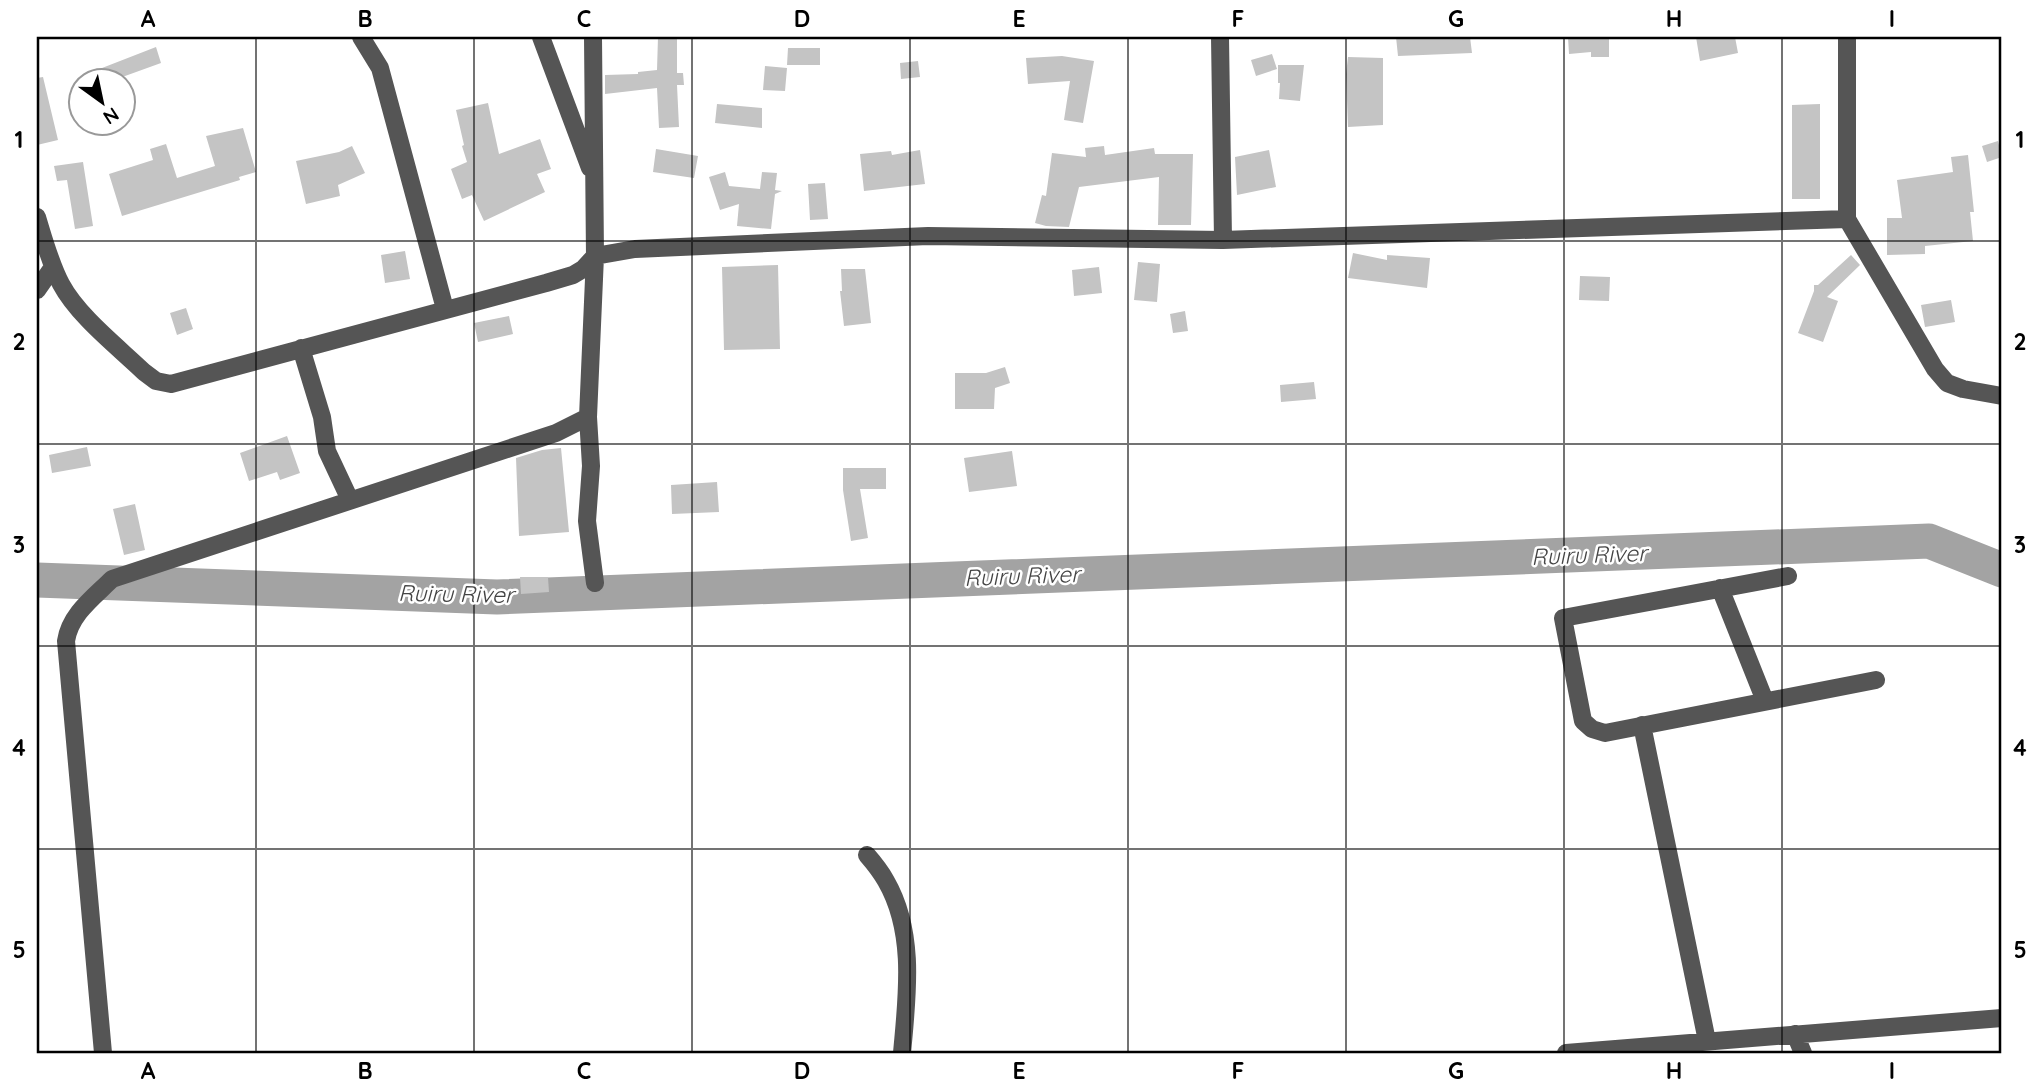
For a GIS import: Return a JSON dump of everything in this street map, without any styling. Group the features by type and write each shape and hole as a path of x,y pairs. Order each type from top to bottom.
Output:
{"street":[{"path":"361,37 380,68"},
{"path":"370,37 445,309"},
{"path":"541,37 594,181"},
{"path":"593,37 595,256 588,417 591,466 587,521 595,583"},
{"path":"1220,37 1223,240"},
{"path":"1847,37 1847,219 1935,369 1947,383 1963,389 2002,396"},
{"path":"37,217 63,287 80,309 144,372 156,381 171,384 573,275 595,256 635,249 928,236 1223,240 1847,219"},
{"path":"37,290 54,267"},
{"path":"301,348 322,417 327,451 350,500"},
{"path":"103,1053 66,641 75,617 112,579 556,433 588,417"},
{"path":"1788,576 1563,618 1583,722 1592,729 1605,733 1876,680"},
{"path":"1720,589 1765,701"},
{"path":"1642,725 1707,1041"},
{"path":"867,855 887,882 900,913 906,955 906,1013 902,1053"},
{"path":"1566,1053 2002,1018"},
{"path":"1796,1034 1803,1053"}],"building":[{"path":"658,37 677,37 677,73 683,73 684,85 677,85 679,127 659,128 657,88 605,94 605,75 638,74 657,70"},
{"path":"1396,37 1470,37 1472,53 1398,56"},
{"path":"1568,37 1609,37 1609,57 1591,57 1591,52 1569,54"},
{"path":"1696,37 1735,37 1738,53 1700,61"},
{"path":"156,47 161,63 136,72 136,66 107,66"},
{"path":"788,48 820,48 820,65 787,65"},
{"path":"1272,54 1277,69 1256,76 1251,60"},
{"path":"1062,56 1094,61 1083,123 1064,120 1070,81 1028,84 1026,58"},
{"path":"1348,57 1383,58 1383,125 1348,127"},
{"path":"918,61 920,77 901,79 900,63"},
{"path":"1278,65 1304,65 1300,101 1279,99"},
{"path":"765,66 787,68 785,91 763,90"},
{"path":"43,77 58,140 37,145 37,78"},
{"path":"488,103 499,154 540,139 551,169 537,174 545,192 484,221 472,195 462,199 451,169 467,162 456,110"},
{"path":"717,104 762,108 762,128 715,123"},
{"path":"1820,104 1820,199 1792,199 1792,105"},
{"path":"243,128 256,172 239,177 240,180 122,216 109,174 153,160 150,149 166,144 177,178 215,166 206,136"},
{"path":"1998,141 2002,157 1987,162 1982,146"},
{"path":"352,146 365,173 338,185 340,196 306,204 296,161 339,152"},
{"path":"1104,146 1105,155 1154,148 1155,154 1193,154 1191,225 1158,225 1159,177 1079,187 1069,227 1035,223 1042,195 1046,196 1052,153 1086,157 1085,148"},
{"path":"656,149 698,156 694,178 653,172"},
{"path":"920,150 925,184 864,191 860,154 891,151 892,155"},
{"path":"1269,150 1276,187 1237,195 1235,157"},
{"path":"1968,155 1974,212 1970,212 1973,241 1925,246 1925,254 1887,255 1887,218 1902,218 1897,180 1953,172 1951,157"},
{"path":"83,162 93,226 75,229 67,180 57,181 54,166"},
{"path":"725,172 729,186 760,189 762,172 777,173 775,190 782,191 775,194 771,229 737,226 739,204 720,210 709,177"},
{"path":"825,183 828,219 810,220 808,184"},
{"path":"405,251 410,279 385,283 381,255"},
{"path":"1353,253 1387,260 1387,255 1430,258 1427,288 1348,278"},
{"path":"1851,255 1860,265 1827,297 1838,301 1823,342 1798,333 1814,285 1818,285"},
{"path":"1138,262 1160,264 1157,302 1134,300"},
{"path":"778,265 780,349 724,350 722,267"},
{"path":"1099,267 1102,293 1074,296 1072,270"},
{"path":"841,269 865,269 871,323 844,326 840,291"},
{"path":"1580,276 1610,277 1609,301 1579,300"},
{"path":"1951,300 1955,322 1925,327 1921,305"},
{"path":"186,308 193,329 177,335 170,313"},
{"path":"1185,311 1188,331 1173,333 1170,314"},
{"path":"509,316 513,334 478,342 474,323"},
{"path":"1005,367 1010,383 995,388 994,409 955,409 955,373 986,373"},
{"path":"1314,382 1316,399 1281,402 1280,385"},
{"path":"287,436 300,473 280,480 277,472 249,481 240,453"},
{"path":"87,447 91,466 52,473 49,455"},
{"path":"561,448 569,532 519,536 516,458 542,450"},
{"path":"1012,451 1017,486 969,492 964,458"},
{"path":"843,468 886,468 886,489 860,489 868,538 851,541 843,490"},
{"path":"717,482 719,512 672,514 671,485"},
{"path":"135,504 145,550 124,555 113,509"},
{"path":"520,577 548,577 549,592 521,594"}],"waterway":[{"name":"Ruiru River","path":"37,580 497,597 1929,541 2002,570"}]}
